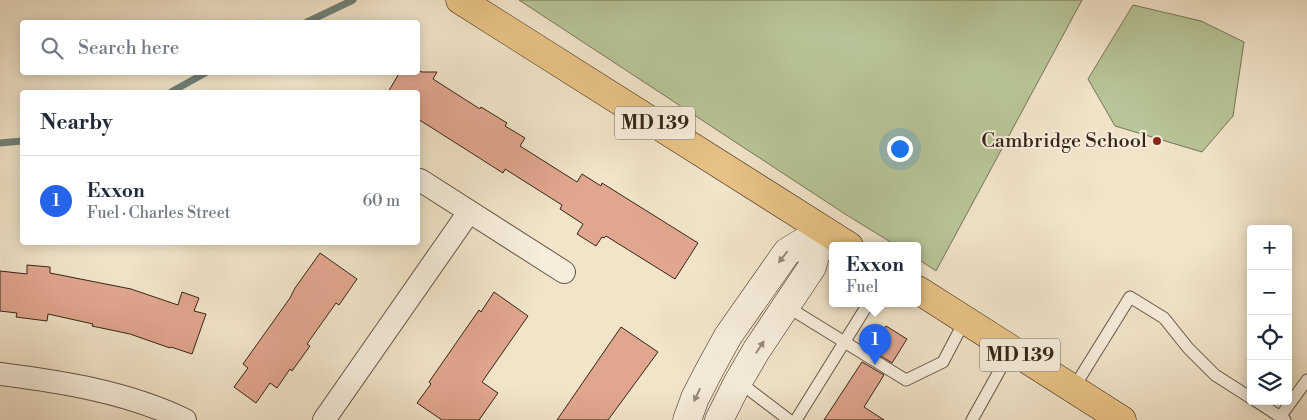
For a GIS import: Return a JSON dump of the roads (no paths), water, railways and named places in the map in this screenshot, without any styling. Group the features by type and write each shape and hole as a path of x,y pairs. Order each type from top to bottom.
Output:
{"main road":[{"name":"MD 139","path":"460,0 842,242"},
{"name":"MD 139","path":"921,292 1073,388 1113,418"}],"street":[{"path":"420,180 564,272"},
{"path":"324,420 469,212"},
{"path":"719,420 756,352 812,267 823,230"},
{"path":"687,420 695,398 728,336 787,252 823,230"},
{"path":"0,374 106,392 173,414 185,420"}],"lane":[{"path":"1073,388 1130,297 1164,318 1188,348 1215,375 1247,395"},
{"path":"786,306 906,380 943,362 965,320"},
{"path":"796,420 866,307"},
{"path":"972,420 1011,350"},
{"path":"1262,405 1283,418 1307,380"},
{"path":"738,382 789,420"}],"waterway":[{"path":"311,20 353,0"},
{"path":"175,90 202,75"},
{"path":"0,143 20,141"}],"place":[{"name":"Cambridge School","path":"1157,141"},
{"name":"Exxon","path":"875,365"}]}
